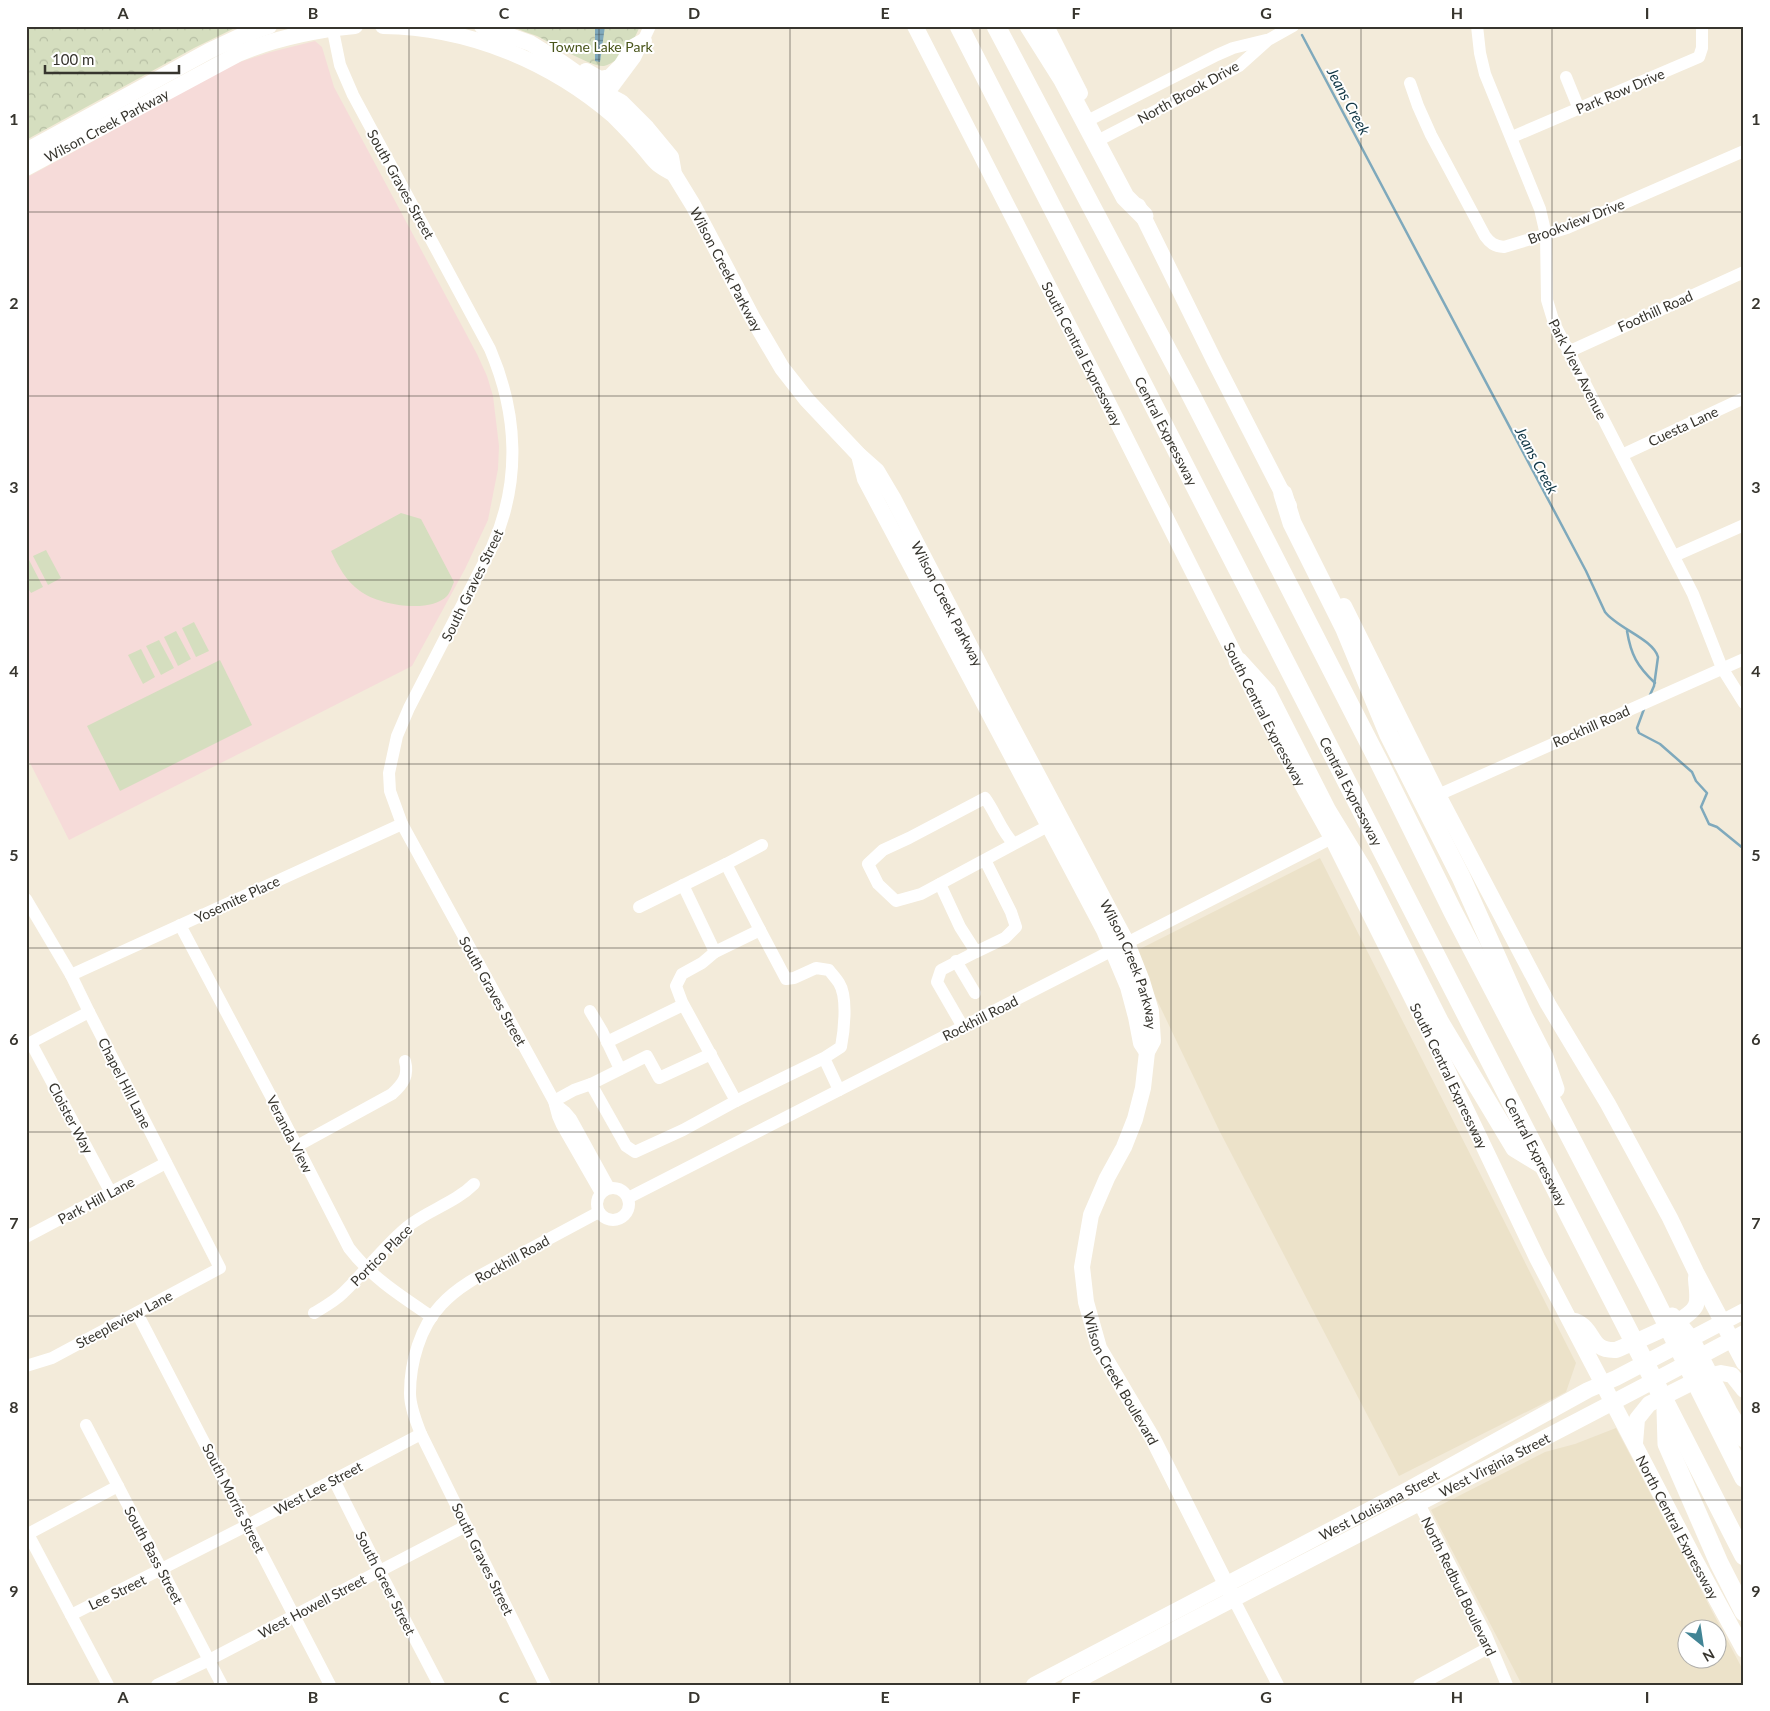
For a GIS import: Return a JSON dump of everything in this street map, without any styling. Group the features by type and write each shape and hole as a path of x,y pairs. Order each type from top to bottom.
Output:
{"highway":[{"name":"Central Expressway","path":"959,26 1666,1404 1675,1440"},
{"path":"996,26 1194,402 1376,755 1453,912 1578,1154 1648,1286 1690,1339 1744,1478"},
{"path":"1029,26 1063,80 1125,197 1144,216"},
{"path":"1283,494 1292,523 1345,629 1390,735 1461,877 1523,1016 1544,1057 1578,1154"},
{"path":"1238,661 1267,693 1327,810 1363,870 1440,1023 1515,1148 1543,1165"},
{"path":"1721,1415 1744,1438"},
{"path":"1675,1440 1744,1556"},
{"path":"1675,1440 1723,1571 1744,1612"}],"main road":[{"name":"Wilson Creek Parkway","path":"26,151 201,55 241,36 269,26"},
{"name":"Wilson Creek Parkway","path":"26,168 218,63 258,46 289,37 332,27 355,26"},
{"name":"Wilson Creek Parkway","path":"383,26 434,31 474,40 546,68 604,100 621,102 671,156 674,174 693,205 756,324 782,368 807,400 858,454 877,471 893,498 1001,706 1121,946 1128,987 1141,1042 1147,1052"},
{"name":"Wilson Creek Parkway","path":"482,26 530,43 582,75 604,100"},
{"name":"South Central Expressway","path":"915,26 1074,335 1278,740 1332,838 1432,1036 1537,1258 1614,1403"},
{"path":"1046,26 1144,216 1215,362 1373,662 1438,795 1548,1004 1608,1104 1670,1218 1722,1322 1738,1337 1744,1363"},
{"path":"509,35 538,44 596,77 603,79 610,77 618,71 633,47 647,33"},
{"path":"174,88 177,77 227,50 241,36"},
{"name":"Wilson Creek Parkway","path":"858,454 865,479 1050,825 1121,946"},
{"name":"Wilson Creek Boulevard","path":"1147,1052 1143,1088 1135,1119 1124,1147 1107,1178 1091,1215 1082,1267 1086,1302 1099,1348 1153,1439 1230,1591"},
{"path":"1568,1318 1584,1324 1598,1347 1616,1350 1681,1320 1692,1311 1697,1304 1696,1272"},
{"name":"West Louisiana Street","path":"1034,1685 1065,1681 1230,1591 1584,1392 1744,1311"},
{"name":"West Virginia Street","path":"1230,1591 1419,1503 1738,1337"},
{"path":"1635,1444 1637,1419 1649,1404 1703,1376 1721,1373 1732,1375 1744,1390"},
{"name":"North Central Expressway","path":"1614,1403 1694,1560 1744,1650"}],"street":[{"name":"North Brook Drive","path":"1103,138 1190,94 1238,66 1268,40 1293,26"},
{"name":"Park View Avenue","path":"1478,26 1480,53 1485,74 1537,198 1546,235 1547,300 1554,322 1700,608 1722,668 1744,704"},
{"name":"Park Row Drive","path":"1512,138 1699,57 1702,48 1702,26"},
{"name":"South Graves Street","path":"332,27 340,65 353,95 490,349 506,394 513,438 512,482 498,534 409,708 397,736 389,773 390,791 402,824 555,1102 571,1119 605,1191"},
{"path":"604,100 632,63 647,33"},
{"name":"North Brook Drive","path":"1093,118 1233,48 1268,40"},
{"path":"1179,74 1190,94"},
{"path":"1566,77 1579,109"},
{"name":"Brookview Drive","path":"1410,83 1431,135 1490,243 1496,246 1504,247 1567,228 1744,151"},
{"name":"Foothill Road","path":"1568,352 1744,272"},
{"name":"Cuesta Lane","path":"1622,455 1744,398"},
{"path":"1674,556 1744,525"},
{"name":"Rockhill Road","path":"1438,795 1744,659"},
{"path":"1014,844 1006,836 994,811 985,798 883,850 868,864 878,884 896,901 921,894 1050,825"},
{"name":"Yosemite Place","path":"71,975 402,824"},
{"name":"Rockhill Road","path":"628,1198 1332,838"},
{"path":"639,907 762,845"},
{"path":"963,1027 937,982 941,970 1005,938 1016,927 1011,912 985,860"},
{"path":"591,1084 626,1146 635,1152 683,1130 736,1101 824,1058 840,1047 845,1028 841,984 829,970 816,968 794,978 786,979 726,864"},
{"path":"940,884 960,927 976,952"},
{"path":"683,885 714,952"},
{"name":"Chapel Hill Lane","path":"28,907 71,975 220,1268"},
{"name":"Veranda View","path":"180,925 349,1248 384,1285 432,1317"},
{"path":"736,1101 683,1005 676,986 682,974 702,963 714,952 760,930"},
{"path":"956,961 975,993"},
{"path":"607,1042 683,1005"},
{"path":"590,1011 620,1069"},
{"path":"29,1044 89,1012"},
{"name":"Cloister Way","path":"29,1044 111,1193"},
{"path":"555,1102 574,1090 591,1084 647,1056 659,1078 679,1070 702,1056 711,1054"},
{"path":"824,1058 839,1090"},
{"path":"297,1146 392,1094 403,1083 406,1076 405,1061"},
{"name":"Park Hill Lane","path":"26,1237 166,1163"},
{"name":"Portico Place","path":"314,1313 342,1294 406,1228 459,1197 474,1184"},
{"path":"619,1189 624,1191 628,1198 629,1210 622,1218 612,1221 602,1216 599,1212 597,1202 605,1191 619,1189"},
{"name":"Rockhill Road","path":"421,1434 414,1415 410,1394 412,1374 420,1341 432,1317 448,1299 475,1278 599,1212"},
{"name":"Steepleview Lane","path":"26,1366 52,1358 220,1268"},
{"name":"South Morris Street","path":"137,1313 330,1685"},
{"name":"South Bass Street","path":"86,1425 222,1685"},
{"name":"South Graves Street","path":"421,1434 546,1685"},
{"name":"West Lee Street","path":"162,1570 421,1434"},
{"name":"South Greer Street","path":"334,1480 439,1685"},
{"path":"108,1685 27,1534 118,1486"},
{"name":"North Redbud Boulevard","path":"1411,1488 1490,1647 1506,1685"},
{"name":"West Howell Street","path":"157,1685 209,1660 466,1526"},
{"name":"Lee Street","path":"71,1615 162,1570"},
{"name":"Wilson Creek Boulevard","path":"1230,1591 1278,1685"},
{"path":"1419,1685 1490,1647"}],"shaded area":[{"path":"315,41 322,47 334,87 487,376 493,396 499,446 498,469 488,520 465,569 412,666 69,840 26,755 26,178 240,62"},
{"path":"1320,858 1576,1363 1566,1392 1399,1476 1219,1130 1134,952"},
{"path":"1616,1428 1716,1618 1678,1618 1678,1668 1728,1668 1728,1642 1744,1672 1744,1685 1522,1685 1431,1510 1545,1452 1575,1444"}],"green space":[{"path":"26,26 239,26 194,48 26,140"},
{"name":"Towne Lake Park","path":"511,26 640,26 631,44 622,55 604,66 598,66 537,36"},
{"path":"401,513 421,519 454,582 448,595 439,602 429,605 404,606 368,596 355,587 347,578 331,551"},
{"path":"46,550 61,578 48,585 33,556"},
{"path":"28,558 43,587 31,593 26,585 26,559"},
{"path":"194,622 209,651 196,657 182,628"},
{"path":"176,631 191,659 178,666 164,637"},
{"path":"159,640 174,668 161,675 146,646"},
{"path":"141,649 155,677 143,684 128,655"},
{"path":"220,660 252,725 120,791 87,726"}],"water":[{"path":"595,26 605,26 600,62 595,61"}],"waterway":[{"name":"Jeans Creek","path":"1302,35 1586,571 1605,612 1655,651 1658,657 1654,686 1650,695"},
{"path":"1627,631 1636,660 1655,683"},
{"name":"Jeans Creek","path":"1644,709 1637,728 1639,733 1660,744 1692,772 1696,781 1707,793 1701,807 1709,824 1717,827 1744,849"}]}
